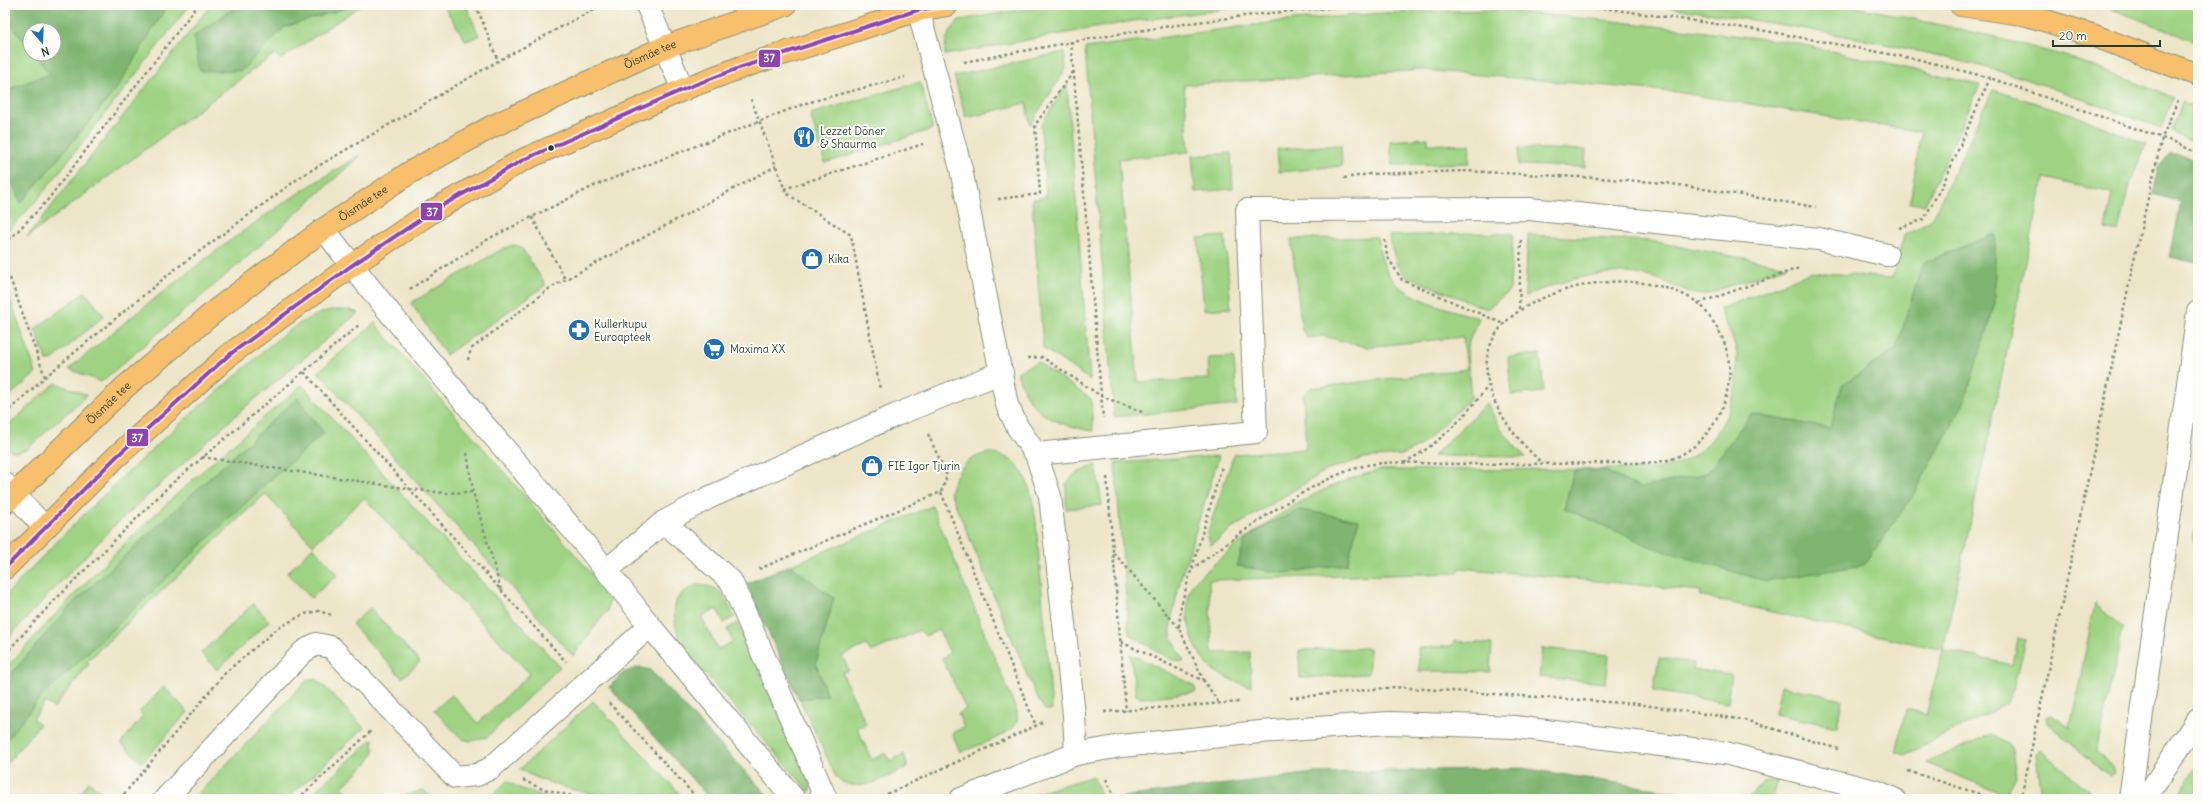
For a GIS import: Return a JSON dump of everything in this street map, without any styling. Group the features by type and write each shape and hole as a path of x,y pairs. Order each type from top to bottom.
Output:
{"main road":[{"name":"Õismäe tee","path":"8,494 125,387 220,307 324,229 409,173 490,127 665,47 785,5"},
{"path":"5,568 116,457 229,355 351,266 436,209 525,158 683,90 740,68 918,8 947,5"},
{"path":"1961,5 2023,10 2194,73"}],"street":[{"path":"647,5 683,90"},
{"path":"918,8 951,128 968,202 1007,405 1018,428 1036,454 1050,496 1074,715 1076,754"},
{"path":"1036,454 1256,432 1248,210 1529,209 1819,239 1887,255"},
{"path":"324,229 383,306 608,569 650,626 794,799"},
{"path":"2130,799 2198,312"},
{"path":"608,569 664,522 708,498 896,415 1000,367"},
{"path":"8,494 45,528"},
{"path":"664,522 731,581 826,799"},
{"path":"165,799 303,652 316,644 331,647 455,777 477,775 491,768 650,626"},
{"path":"2144,799 2198,719"},
{"path":"961,799 1076,754 1121,746 1260,732 1389,723 1515,727 1725,752 1878,792 1894,799"}],"path":[{"path":"5,244 46,202 198,5"},
{"path":"476,5 498,61"},
{"path":"5,414 45,377 174,270 303,175 498,61 602,5"},
{"path":"5,654 115,539 202,457 383,306 490,238 596,185 806,103 935,68 1072,42 1182,25 1328,7 1384,5"},
{"path":"1549,5 1609,9 1766,31 1921,60 1990,78 2162,138 2198,154"},
{"path":"1072,42 1126,711"},
{"path":"968,202 1040,194 1035,125 1074,70"},
{"path":"2021,799 2135,255 2162,138 2194,73"},
{"path":"751,99 786,193 851,235 880,394 896,415 928,434 947,476 941,492 1036,726"},
{"path":"784,189 937,139 951,128"},
{"path":"458,394 471,350 550,288 776,166"},
{"path":"1381,210 1387,256 1402,280 1504,324"},
{"path":"532,217 565,279"},
{"path":"1699,304 1799,268 1819,239"},
{"path":"10,278 45,377"},
{"path":"1192,569 1239,535 1299,496 1331,478 1367,466 1402,464 1543,464 1657,462 1678,457 1703,438 1722,408 1730,384 1730,366 1720,330 1699,304 1668,289 1648,284 1606,282 1578,286 1542,297 1519,309 1504,324 1495,336 1485,364 1488,386 1501,416 1521,444 1543,464"},
{"path":"1000,367 1042,357 1101,396 1143,413"},
{"path":"304,372 567,662 587,681 697,798 693,799"},
{"path":"1402,464 1424,452 1448,432 1472,408 1488,386"},
{"path":"1179,628 1180,605 1225,455 1234,435"},
{"path":"466,446 473,492 502,590"},
{"path":"202,457 410,489 445,493 473,492"},
{"path":"731,581 941,492"},
{"path":"1113,553 1179,628 1204,681 1219,703"},
{"path":"1120,642 1204,681"},
{"path":"298,799 393,712"},
{"path":"498,761 512,776 540,788 584,799"}],"green space":[{"path":"5,5 190,5 38,199 5,234"},
{"path":"6,5 157,5 166,8 115,91 21,203 5,167 5,98 11,88 50,74 40,62 62,62 62,22 22,22 22,39 8,21"},
{"path":"211,5 362,5 281,59 274,54 27,237"},
{"path":"238,5 356,5 285,27 241,71 200,71 194,36"},
{"path":"443,5 466,5 479,36 466,41"},
{"path":"1053,5 1258,5 1133,21 945,55 946,40 952,28 959,20"},
{"path":"1653,5 1843,5 1877,11 1995,37 2065,56 2173,97 2161,128 2031,81 1924,52 1834,34"},
{"path":"2102,5 2198,5 2198,32 2194,41"},
{"path":"1492,10 1613,21 1791,42 1980,85 1925,205 1910,203 1921,132 1676,92 1423,70 1184,85 1189,152 1119,159 1138,382 1209,379 1208,358 1234,357 1237,405 1114,417 1085,48 1283,21 1384,13"},
{"path":"1064,52 1066,69 1030,125 1026,103 966,118 954,76"},
{"path":"920,82 933,129 825,163 810,114"},
{"path":"1067,84 1090,380 1043,348 1032,199 1046,197 1041,125"},
{"path":"1993,90 2072,114 2146,144 2129,186 2118,232 2105,229 2112,193 2044,178 1943,650 1700,596 1701,591 1460,568 1458,573 1209,580 1212,653 1250,652 1251,687 1219,674 1214,671 1203,659 1193,640 1188,617 1188,606 1189,595 1194,582 1249,536 1270,521 1314,495 1336,484 1359,476 1382,470 1656,469 1677,464 1692,457 1713,438 1721,426 1732,401 1735,387 1737,352 1720,309 1812,272 1892,278 1904,236 1932,219"},
{"path":"2182,102 2198,110 2198,145 2171,132"},
{"path":"1428,138 1428,144 1470,145 1469,163 1392,165 1390,141"},
{"path":"1341,145 1342,166 1279,172 1277,149"},
{"path":"1519,148 1586,150 1585,167 1518,165"},
{"path":"1231,153 1233,189 1195,192 1192,156"},
{"path":"2169,154 2182,154 2198,162 2198,263 2170,257 2181,202 2153,194 2159,167"},
{"path":"361,155 253,252 101,382 69,369 210,255 284,203"},
{"path":"1473,233 1513,234 1510,290 1487,309 1406,276 1397,266 1389,236"},
{"path":"1995,234 1995,303 1964,403 1912,497 1864,565 1765,581 1654,548 1564,508 1574,471 1605,471 1640,488 1707,473 1751,414 1830,428 1842,385 1896,349 1923,263"},
{"path":"1528,235 1650,241 1787,266 1703,295 1651,277 1619,273 1587,276 1555,285 1525,296"},
{"path":"1225,236 1231,308 1204,310 1198,238"},
{"path":"1377,237 1384,266 1396,283 1417,297 1457,312 1479,318 1469,341 1467,354 1471,398 1421,445 1402,455 1364,458 1325,471 1233,528 1211,545 1207,534 1234,454 1306,449 1303,395 1311,388 1467,369 1463,337 1366,347 1323,336 1307,338 1302,330 1291,239"},
{"path":"514,245 521,247 546,285 446,355 411,303 504,248"},
{"path":"5,284 36,373 5,400"},
{"path":"85,292 104,316 51,361 47,361 35,329"},
{"path":"331,310 350,310 358,313 243,409 112,528 5,641 5,596 61,537 149,452 282,335 306,320"},
{"path":"375,323 610,595 607,611 573,656 318,372"},
{"path":"1540,354 1544,392 1511,395 1508,357"},
{"path":"1037,362 1091,399 1093,431 1066,425 1044,415 1028,398 1017,372"},
{"path":"56,383 87,395 27,449 16,452 5,448 5,429"},
{"path":"302,385 560,667 487,737 471,741 462,739 434,710 452,695 478,723 530,674 364,498 313,545 265,494 87,661 89,664 54,708 45,702 33,719 40,724 5,766 5,669 86,582 157,513 218,457"},
{"path":"297,398 324,433 269,481 40,698 5,742 5,681 70,606"},
{"path":"1487,403 1504,432 1526,457 1433,456"},
{"path":"990,453 1011,460 1022,473 1030,488 1036,522 1052,710 1045,710 1037,698 950,492 959,471 968,461"},
{"path":"1219,456 1181,578 1171,621 1171,636 1184,661 1183,662 1170,659 1129,634 1115,463"},
{"path":"1096,465 1102,505 1066,509 1066,484 1075,474"},
{"path":"932,506 1017,712 1017,720 1009,731 1001,736 960,752 952,733 964,727 958,714 966,709 942,658 950,653 939,630 925,636 920,630 871,652 866,645 842,656 849,670 842,673 866,724 857,728 872,760 885,753 890,761 904,754 908,767 881,780 871,783 853,785 844,783 836,777 746,584"},
{"path":"1301,510 1359,520 1347,564 1285,573 1237,566 1245,540 1268,524"},
{"path":"2198,517 2198,548 2193,540"},
{"path":"313,547 338,574 311,598 287,573"},
{"path":"790,565 834,598 816,663 827,696 799,699 746,584"},
{"path":"696,585 712,587 725,597 734,617 724,623 717,609 701,617 718,649 733,642 727,629 737,623 811,786 810,792 684,650 675,622 674,615 676,601 680,595"},
{"path":"253,604 269,621 217,670 201,653"},
{"path":"2095,604 2123,628 2096,752 2112,766 2114,773 2109,776 2047,723 2046,717 2052,715 2070,728"},
{"path":"370,608 420,662 402,678 352,624"},
{"path":"2017,638 2026,640 2015,685 2006,704 1905,755 1896,752 1906,709 1926,714 1943,650 2012,665"},
{"path":"1454,641 1492,644 1490,672 1419,671 1418,648 1452,646"},
{"path":"1369,648 1369,670 1367,674 1300,678 1299,650"},
{"path":"1542,648 1609,655 1606,683 1539,677"},
{"path":"1130,654 1194,685 1196,692 1142,698 1136,695"},
{"path":"1659,658 1693,663 1692,669 1732,675 1728,703 1653,691"},
{"path":"639,667 650,670 771,799 710,799 609,687 623,673"},
{"path":"314,678 326,688 364,728 287,799 193,799 307,680"},
{"path":"1781,686 1842,699 1837,727 1775,714"},
{"path":"164,687 188,712 142,763 121,743 143,716 140,711"},
{"path":"593,701 682,796 634,799 598,795 565,788 519,770"},
{"path":"1991,734 2009,745 2012,750 2016,776 2006,795 1926,763"},
{"path":"373,739 374,752 369,761 342,787 354,799 306,799"},
{"path":"2040,750 2099,799 2041,799 2036,754"},
{"path":"2198,764 2198,799 2176,799"},
{"path":"1522,768 1706,797 1705,799 1124,799 1123,797 1314,773"},
{"path":"1093,776 1103,799 1018,799"},
{"path":"1777,780 1773,799 1752,799 1750,796 1763,782"},
{"path":"507,781 519,788 552,799 488,799"},
{"path":"89,782 110,799 75,799"},
{"path":"423,790 433,799 398,799 400,797"}],"transit line":[{"name":"37","path":"5,568 116,457 229,355 351,266 436,209 525,159 689,87 739,68 918,10 947,5"}],"place":[{"name":"Lezzet Döner & Shaurma","path":"804,137"},
{"name":"Kika","path":"812,259"},
{"name":"Kullerkupu Euroapteek","path":"579,330"},
{"name":"Maxima XX","path":"714,349"},
{"name":"FIE Igor Tjurin","path":"872,466"}]}
